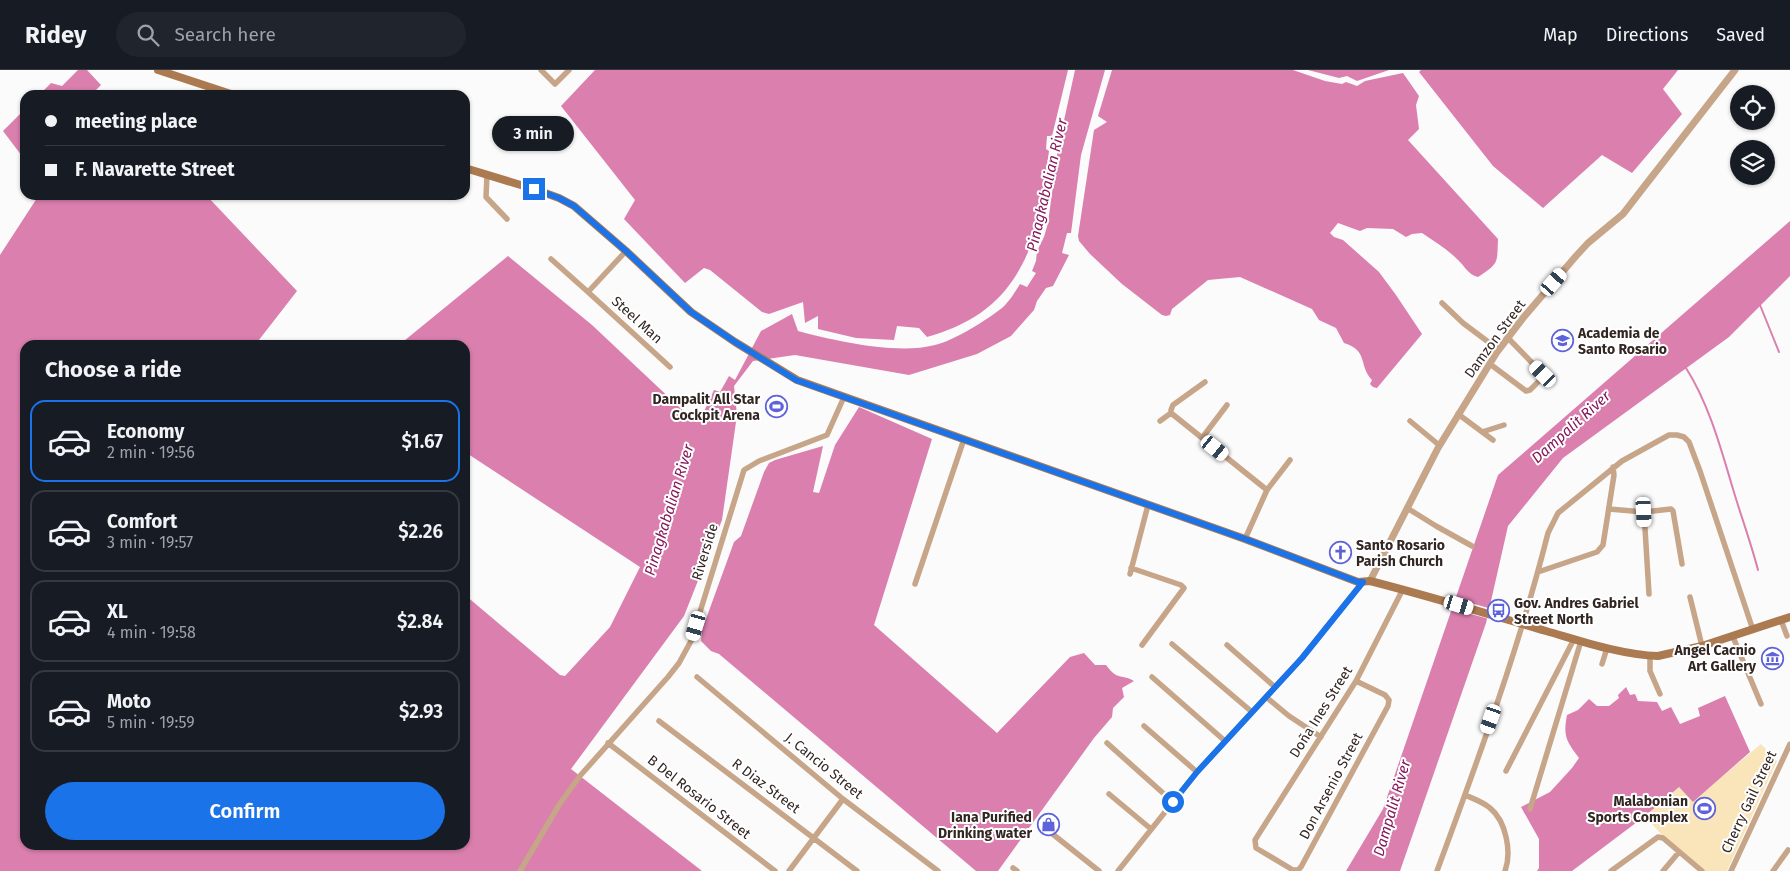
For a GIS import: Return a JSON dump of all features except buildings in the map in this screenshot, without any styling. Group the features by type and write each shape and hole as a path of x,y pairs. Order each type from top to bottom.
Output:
{"main road":[{"path":"158,70 219,90"},
{"path":"470,169 559,198 574,206 626,251 691,312 796,380 1245,539 1358,582 1367,581 1403,589 1607,648 1650,656 1669,654 1702,646 1790,617"}],"street":[{"path":"541,70 555,84 569,70"},
{"name":"Damzon Street","path":"1367,581 1439,445 1499,350 1576,256 1629,208 1735,70"},
{"path":"487,174 486,197 506,219"},
{"path":"588,292 626,251"},
{"name":"Steel Man","path":"551,260 670,367"},
{"path":"1442,302 1462,323 1499,350"},
{"path":"1490,364 1526,391 1530,390 1543,377 1543,374 1508,338"},
{"path":"1160,422 1171,414 1173,405 1205,382"},
{"name":"Riverside","path":"608,743 668,677 679,663 691,641 744,470 759,461 827,436 844,397"},
{"path":"1202,438 1227,405"},
{"path":"1171,414 1267,490"},
{"path":"1458,414 1493,440"},
{"path":"1410,422 1439,445"},
{"path":"1482,432 1504,425"},
{"path":"1437,871 1466,794 1523,624 1548,533 1558,513 1613,467 1669,435 1680,435 1687,439 1700,471 1753,630"},
{"path":"915,584 964,439"},
{"path":"1245,539 1267,490 1290,460"},
{"path":"1538,572 1597,552 1603,545 1610,509 1614,475 1613,467"},
{"path":"1142,645 1184,588 1181,585 1130,571 1148,505"},
{"path":"1407,508 1449,535 1472,546"},
{"path":"1610,509 1644,512 1669,509 1673,511 1682,564"},
{"path":"1644,512 1649,594"},
{"path":"1118,871 1197,772 1302,658 1367,581"},
{"name":"Doña Ines Street","path":"1254,844 1356,681 1403,589"},
{"path":"1690,597 1702,646"},
{"path":"1781,620 1787,636"},
{"path":"1733,637 1761,704"},
{"path":"1506,771 1578,640"},
{"path":"1530,809 1578,640"},
{"path":"1172,644 1252,712"},
{"path":"1227,645 1275,687"},
{"path":"1602,664 1607,648"},
{"path":"1650,656 1650,671 1660,694"},
{"name":"J. Cancio Street","path":"697,677 843,799 938,871"},
{"path":"1152,677 1225,741"},
{"name":"Don Arsenio Street","path":"1254,844 1256,848 1293,870 1298,870 1301,867 1388,706 1389,700 1385,695 1356,681"},
{"path":"1266,697 1289,716 1321,737"},
{"name":"R Diaz Street","path":"659,721 857,871"},
{"path":"1144,726 1197,772"},
{"path":"520,871 559,805 608,743"},
{"name":"B Del Rosario Street","path":"608,743 775,871"},
{"path":"1107,743 1173,802"},
{"name":"Cherry Gail Street","path":"1731,871 1790,744"},
{"path":"1109,794 1151,829"},
{"path":"1466,794 1490,808 1498,818 1507,843 1505,871"},
{"path":"789,871 843,799"},
{"path":"1040,824 1099,871"},
{"path":"1611,871 1656,837 1663,838 1702,871"},
{"path":"1773,871 1788,850"},
{"path":"1663,871 1679,852"}],"shaded area":[{"name":"Malabonian Sports Complex","path":"1761,744 1777,761 1727,871 1705,871 1660,833 1645,816 1679,787 1693,801"}],"water":[{"path":"78,70 87,70 101,85 96,90 44,90 51,83 62,86"},
{"path":"595,70 1068,70 1052,136 1047,136 1046,149 1049,151 1037,231 1020,269 1011,283 988,307 961,324 927,337 919,328 897,326 894,340 856,338 818,329 818,316 805,323 803,302 769,314 762,312 710,270 704,268 685,283 624,219 635,200 561,106"},
{"name":"Pinagkabalian River","path":"1075,70 1105,70 1081,155 1071,233 1067,233 1062,253 1069,255 1053,286 1046,288 1037,301 1034,310 1011,336 977,354 909,375 795,355 753,361 734,386 737,415 722,520 684,616 571,769 702,871 0,871 0,255 36,200 211,200 297,291 259,340 20,340 20,850 470,850 470,599 560,675 565,676 610,627 640,567 470,455 470,340 405,340 508,256 592,325 693,420 700,420 714,390 720,392 729,376 735,380 761,331 792,314 798,331 866,346 920,348 951,339 970,330 996,313 1012,297 1020,284 1027,287 1036,273 1032,271 1037,251 1048,223 1058,148"},
{"path":"1112,70 1293,70 1325,81 1342,84 1346,82 1357,86 1365,81 1403,73 1419,96 1416,105 1419,129 1408,140 1498,239 1497,258 1490,269 1478,277 1469,272 1449,252 1422,233 1406,237 1393,229 1367,228 1360,231 1338,223 1330,233 1334,237 1343,240 1379,272 1422,334 1377,388 1370,384 1372,380 1365,369 1360,354 1352,346 1344,343 1336,328 1319,320 1312,309 1240,277 1208,280 1172,309 1170,315 1162,315 1122,284 1079,241 1078,236 1094,130 1107,122 1098,116"},
{"path":"1308,70 1389,70 1357,81 1347,76 1339,78"},
{"path":"1421,70 1678,70 1663,89 1682,114 1632,173 1602,155 1543,208 1493,166 1419,72"},
{"path":"20,114 20,153 3,131"},
{"name":"Dampalit River","path":"1790,221 1790,276 1729,337 1563,458 1508,526 1486,623 1400,871 1346,871 1383,809 1498,475"},
{"path":"859,407 932,439 874,625 997,733 1070,657 1084,653 1095,665 1106,665 1115,674 1134,681 1122,688 1124,697 1113,708 1112,717 1094,738 998,871 976,871 719,654 711,651 701,641 702,630 734,542 741,536 769,463 823,446 813,492 819,493 835,445"},
{"path":"1626,687 1630,695 1635,694 1638,701 1657,702 1662,711 1671,707 1680,724 1700,716 1698,708 1725,696 1750,752 1693,802 1679,787 1645,816 1572,871 1537,871 1539,868 1539,839 1521,807 1550,792 1579,758 1567,738 1565,728 1567,715 1578,710 1589,699 1597,706 1609,706 1619,698 1618,695"}],"pier":[{"path":"1453,598 1492,609 1489,619 1449,608"}],"waterway":[{"path":"1760,305 1779,352"},
{"path":"1686,368 1701,396 1714,427 1758,570"}],"place":[{"name":"Academia de Santo Rosario","path":"1562,341"},
{"name":"Dampalit All Star Cockpit Arena","path":"776,407"},
{"name":"Santo Rosario Parish Church","path":"1340,553"},
{"name":"Gov. Andres Gabriel Street North","path":"1498,611"},
{"name":"Angel Cacnio Art Gallery","path":"1772,658"},
{"name":"Malabonian Sports Complex","path":"1704,809"},
{"name":"Iana Purified Drinking water","path":"1048,825"}],"route":[{"path":"534,189 574,206 626,251 691,312 796,380 1245,539 1358,582 1363,582 1302,658 1197,772 1173,802"}]}
